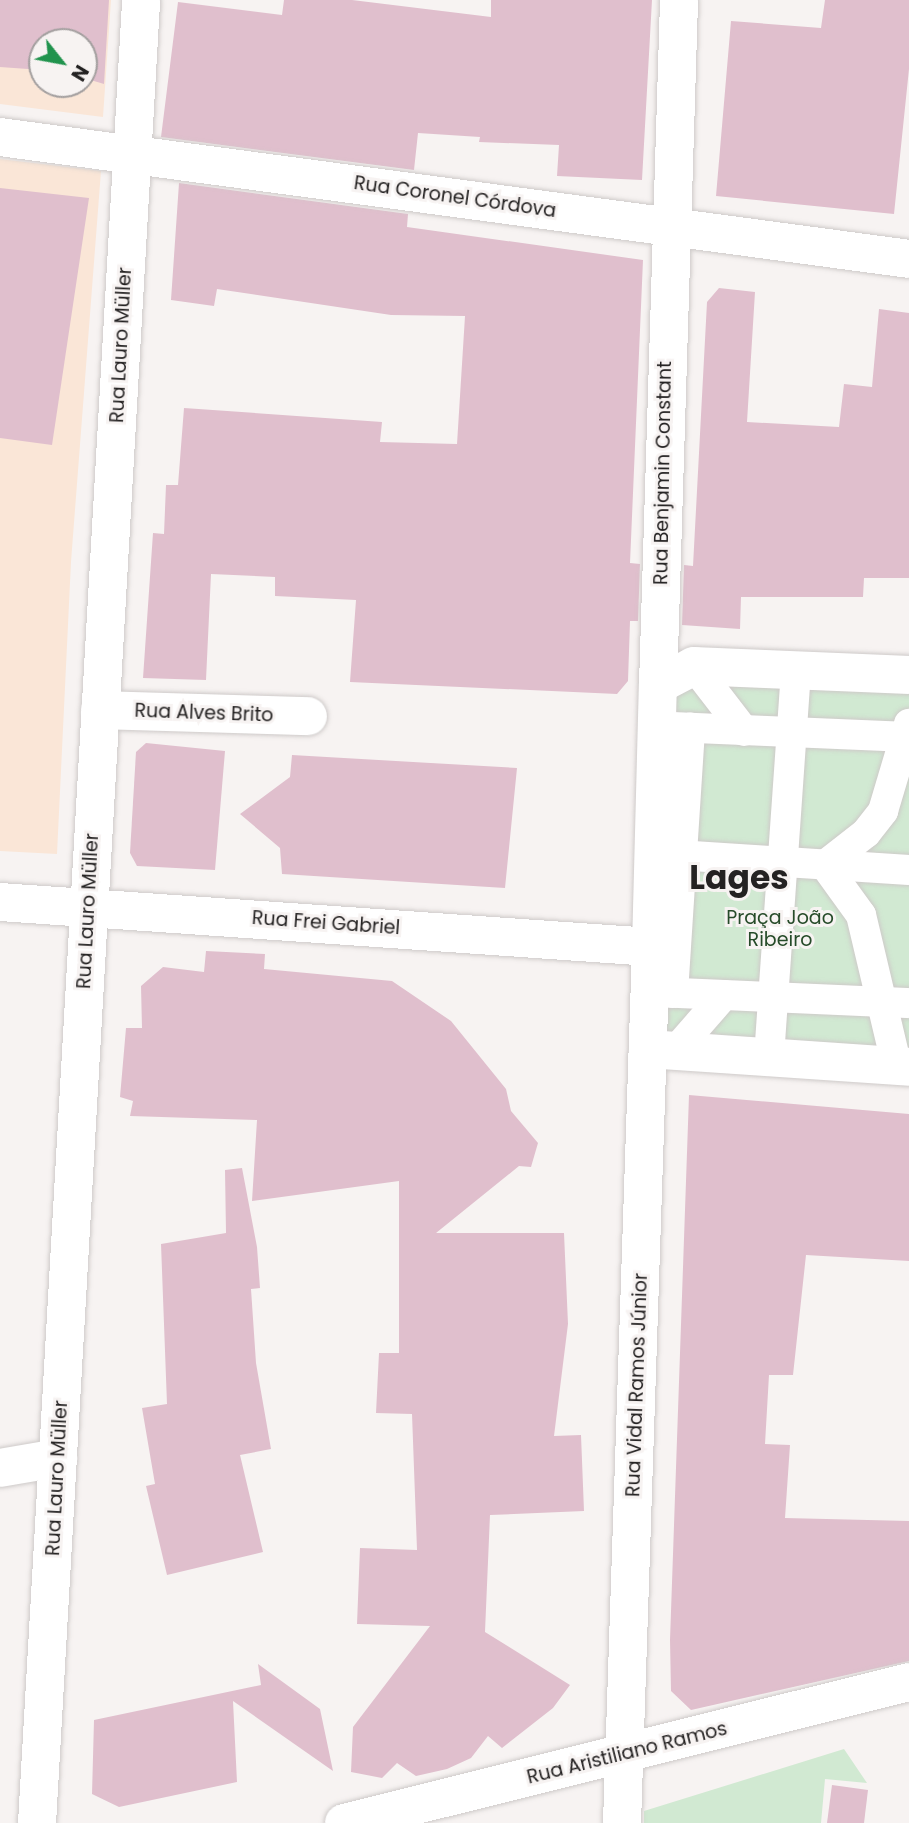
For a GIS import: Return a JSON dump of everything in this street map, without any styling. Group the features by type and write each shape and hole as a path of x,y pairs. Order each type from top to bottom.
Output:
{"street":[{"name":"Rua Lauro Müller","path":"37,1823 141,0"},
{"name":"Rua Benjamin Constant","path":"651,947 668,855 674,728 658,685 668,226 679,0"},
{"name":"Rua Coronel Córdova","path":"0,137 909,259"},
{"path":"694,666 744,731"},
{"path":"658,685 694,666 909,676"},
{"path":"769,1058 796,670"},
{"name":"Rua Alves Brito","path":"100,710 308,716"},
{"path":"674,728 792,733 907,733 898,776 883,811 866,834 825,865"},
{"path":"909,870 668,855 662,992 909,1003"},
{"path":"662,1050 903,1067 878,1001 861,915 825,865"},
{"name":"Rua Frei Gabriel","path":"0,902 89,906 651,947"},
{"name":"Rua Vidal Ramos Júnior","path":"622,1823 662,1050 662,992 651,947"},
{"path":"662,1050 724,995"},
{"path":"0,1468 58,1458"},
{"name":"Rua Aristiliano Ramos","path":"344,1823 909,1682"}],"shaded area":[{"path":"0,0 111,0 103,117 0,104"},
{"path":"0,159 101,171 71,562 57,854 0,851"}],"green space":[{"name":"Praça João Ribeiro","path":"658,676 909,676 909,1067 658,1067"},
{"path":"844,1749 867,1783 825,1779 821,1823 644,1823 644,1811"}],"building":[{"path":"0,0 109,0 104,84 98,82 98,28 28,28 28,69 0,67"},
{"path":"284,0 352,0 491,17 491,0 652,0 642,180 557,176 559,145 479,142 480,137 418,133 414,170 161,137 178,2 282,15"},
{"path":"825,0 909,0 909,69 894,214 716,196 731,21 821,28"},
{"path":"179,183 408,214 407,227 643,260 630,563 640,564 638,621 630,621 628,681 617,694 350,682 356,600 275,596 275,577 211,574 206,680 143,678 153,533 164,534 166,485 178,485 184,408 382,422 380,442 457,444 465,316 391,315 217,289 214,306 171,300"},
{"path":"0,188 89,198 52,445 0,438"},
{"path":"719,288 755,292 747,422 839,427 844,384 872,387 879,309 909,313 909,578 864,578 863,597 741,597 740,629 682,625 684,565 693,566 707,302"},
{"path":"146,743 225,751 215,870 137,866 130,853 136,752"},
{"path":"292,755 517,768 505,888 282,874 280,848 240,814 290,777"},
{"path":"206,951 265,954 264,969 392,981 451,1021 506,1089 511,1111 538,1143 531,1167 519,1166 436,1233 564,1233 568,1324 554,1436 581,1435 584,1511 490,1515 485,1632 570,1685 553,1708 502,1748 488,1736 471,1758 447,1769 416,1776 397,1763 382,1778 351,1772 353,1727 430,1626 357,1624 360,1548 417,1550 412,1414 376,1413 379,1353 399,1353 399,1181 252,1201 257,1120 130,1116 133,1101 120,1097 126,1028 142,1028 141,986 163,967 204,972"},
{"path":"689,1095 909,1114 909,1261 806,1255 793,1375 769,1375 765,1444 790,1445 785,1518 909,1521 909,1661 691,1710 671,1691 670,1640"},
{"path":"242,1168 257,1247 260,1288 251,1289 256,1363 271,1449 240,1455 263,1552 167,1575 146,1486 155,1484 142,1408 167,1404 161,1244 226,1233 225,1170"},
{"path":"258,1664 320,1709 333,1771 233,1701 237,1782 119,1807 92,1794 94,1720 261,1685"},
{"path":"832,1785 868,1790 864,1823 827,1823"}],"district":[{"name":"Lages","path":"739,878"}]}
